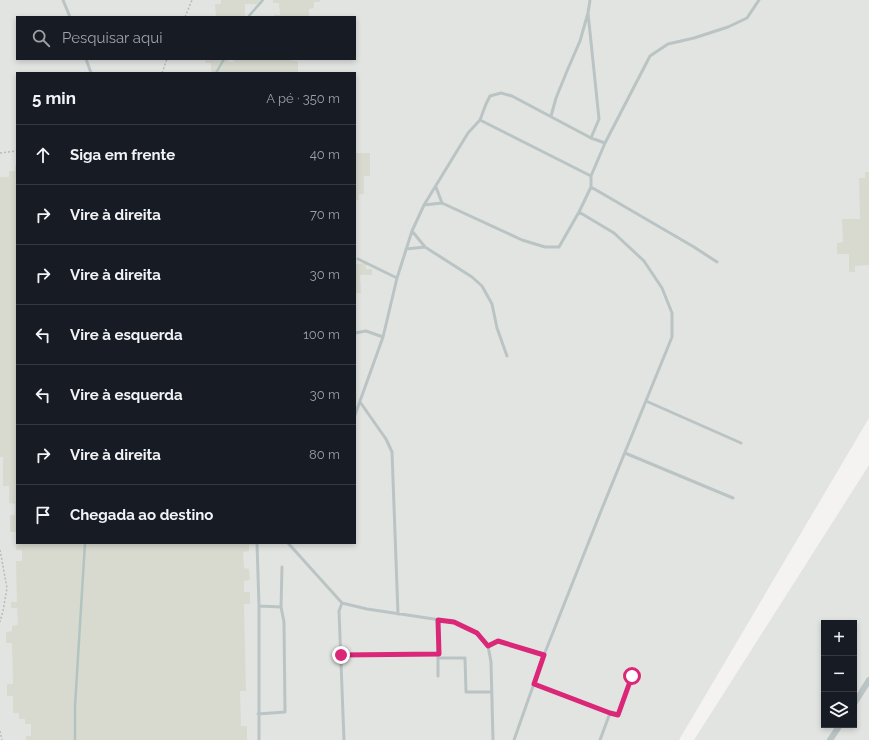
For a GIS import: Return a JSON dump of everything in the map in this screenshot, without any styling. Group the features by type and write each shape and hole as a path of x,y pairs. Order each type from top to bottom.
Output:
{"street":[{"path":"857,699 869,680"},
{"path":"830,740 838,728"}],"lane":[{"path":"63,0 70,16"},
{"path":"551,116 556,98 580,41 590,0"},
{"path":"424,206 442,203 522,240 546,247 559,247 591,187 591,176 650,56 668,44 694,38 728,27 747,18 759,0"},
{"path":"588,13 599,119 591,138"},
{"path":"86,60 91,72"},
{"path":"356,412 382,337 397,278 412,231 424,206 468,133 480,120 490,96 501,93 512,96 591,138 606,143"},
{"path":"480,120 591,176"},
{"path":"436,187 442,203"},
{"path":"591,187 717,262"},
{"path":"514,740 544,655 672,337 672,313 662,288 644,261 614,233 579,212"},
{"path":"412,231 425,247 472,277 482,286 492,304 497,328 507,356"},
{"path":"406,249 425,247"},
{"path":"358,259 397,278"},
{"path":"356,333 366,331 382,337"},
{"path":"646,401 741,443"},
{"path":"356,403 360,402"},
{"path":"360,402 386,439 392,452 398,614"},
{"path":"625,453 733,498"},
{"path":"258,544 259,740"},
{"path":"289,544 342,603 367,609 454,622 477,633 488,646 491,662 493,740"},
{"path":"258,714 285,712 284,622 281,607 282,568"},
{"path":"342,603 339,611 344,740"},
{"path":"259,606 281,607"},
{"path":"438,620 438,676"},
{"path":"488,646 498,641 544,655"},
{"path":"341,655 439,654"},
{"path":"439,658 465,658 466,692 492,692"},
{"path":"534,684 618,715 632,676"},
{"path":"600,740 610,713"}],"path":[{"path":"185,16 192,0"},
{"path":"162,72 167,60"},
{"path":"0,153 16,151"},
{"path":"0,550 7,588 0,622"},
{"path":"0,731 2,740"}],"shaded area":[{"path":"0,0 869,0 869,418 679,740 0,740"},
{"path":"221,0 262,0 262,4 245,4 245,16 216,16 215,4 221,4"},
{"path":"273,0 320,0 320,2 314,2 314,8 309,9 309,16 274,16 280,15 279,3 273,3"},
{"path":"205,60 228,60 228,62 234,62 234,60 292,60 298,61 298,72 211,72 211,63 205,63"},
{"path":"356,153 370,153 370,176 364,176 364,194 359,194 359,200 356,200"},
{"path":"16,165 16,532 10,532 10,515 15,515 15,504 9,503 9,486 3,486 3,457 0,457 0,177 9,177 9,171 15,171"},
{"path":"865,172 869,172 869,265 855,266 855,272 849,272 849,254 837,254 837,243 843,242 842,219 860,219 859,178 865,178"},
{"path":"366,263 366,269 372,269 372,275 360,275 361,293 356,293 356,264"},
{"path":"869,465 869,740 694,740"},
{"path":"16,544 255,544 249,545 249,551 243,552 244,568 249,569 250,580 244,581 244,592 250,592 250,604 244,604 246,691 240,691 241,726 247,726 247,740 26,740 26,736 31,736 31,724 25,724 25,719 19,719 19,713 13,713 13,696 7,696 7,684 13,684 12,643 6,643 6,632 12,631 12,626 18,625 17,608 11,608 11,602 17,602 16,561 22,561 22,550 16,550"}],"waterway":[{"path":"249,16 263,0"},
{"path":"217,72 223,60"},
{"path":"75,740 75,706 85,544"}],"route":[{"path":"341,655 439,654 438,620 454,622 477,633 488,646 498,641 544,655 534,684 610,713 618,715 632,676"}]}
